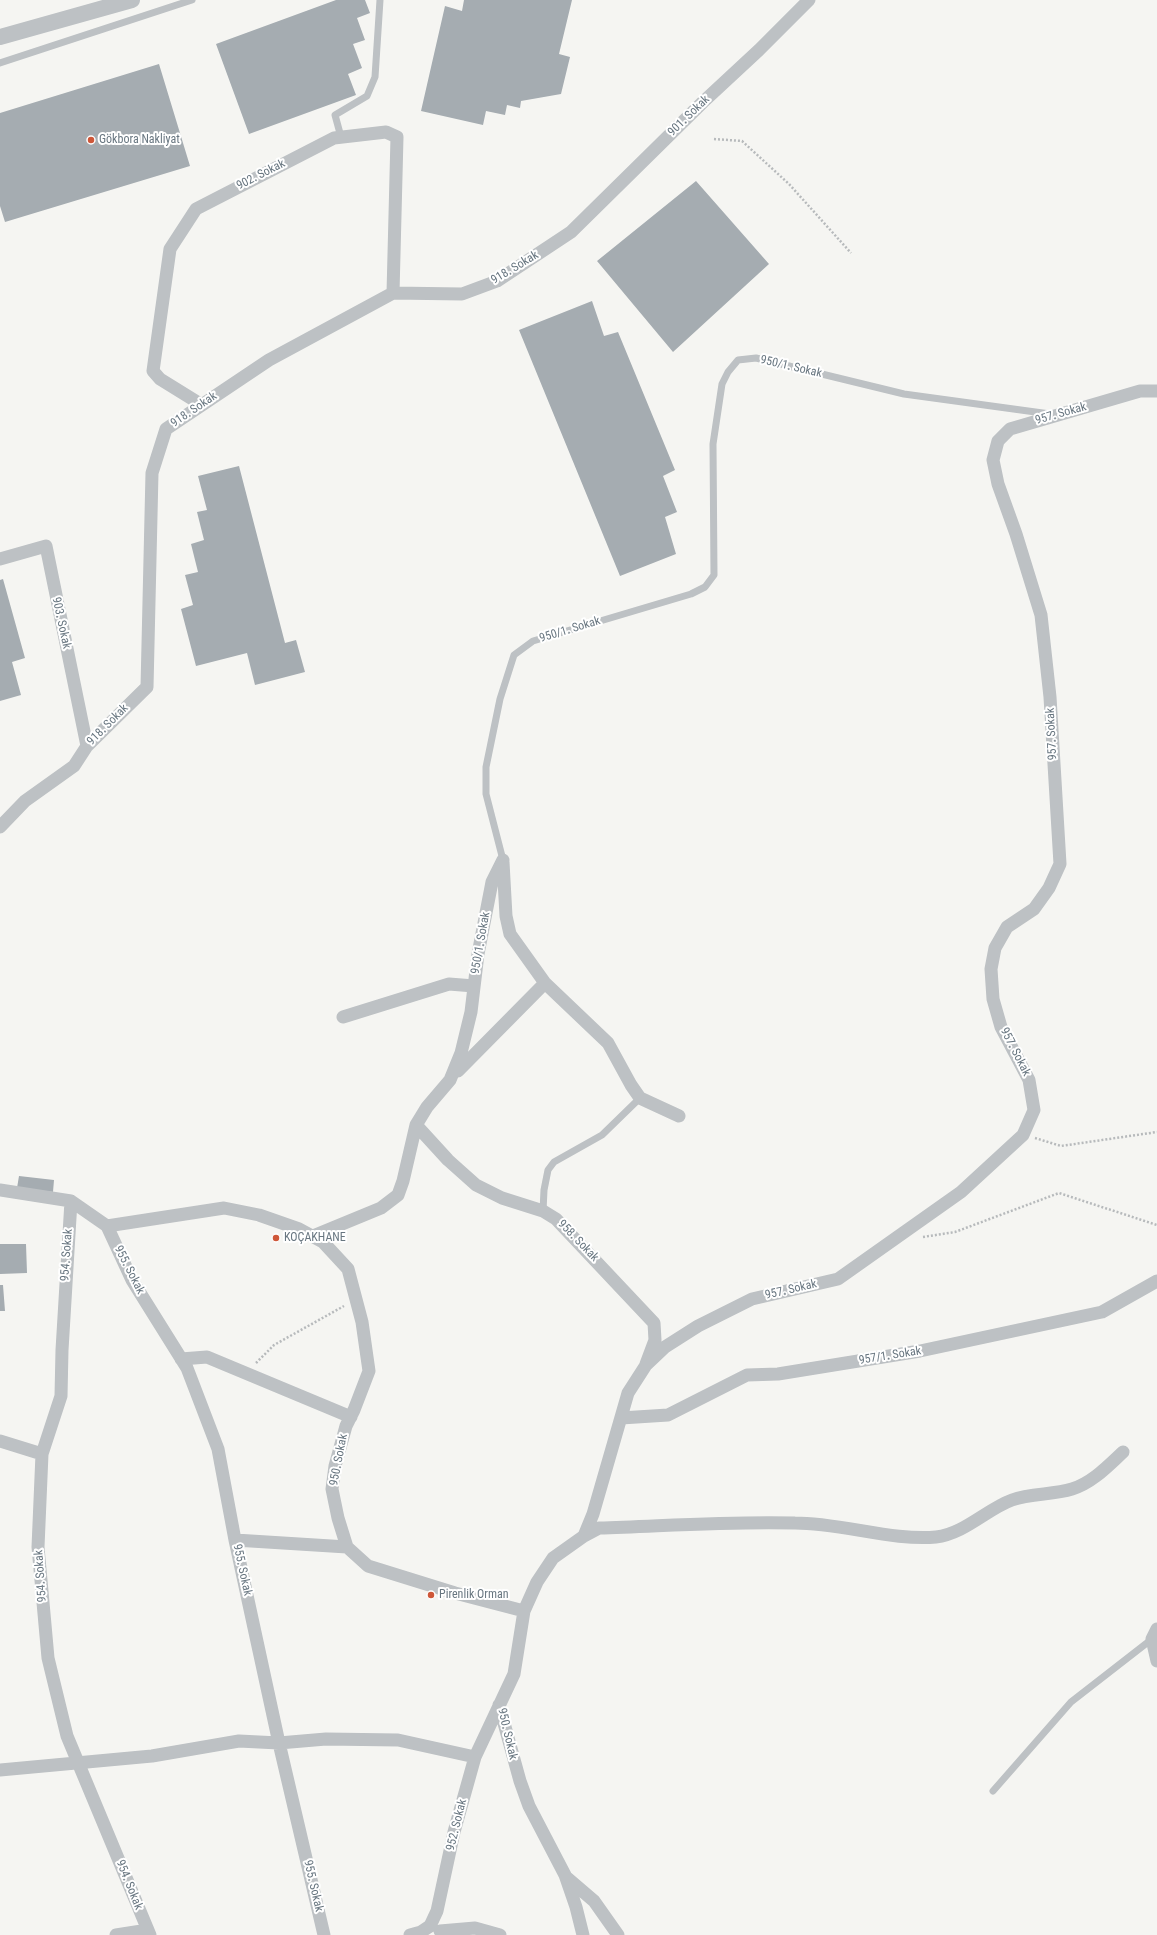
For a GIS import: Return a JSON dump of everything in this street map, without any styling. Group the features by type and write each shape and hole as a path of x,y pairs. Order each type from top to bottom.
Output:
{"street":[{"path":"108,7 123,0"},
{"path":"0,37 132,0"},
{"name":"901. Sokak","path":"571,232 809,0"},
{"name":"902. Sokak","path":"202,405 160,379 153,370 170,249 196,210 334,138 386,132 397,137 393,293"},
{"name":"918. Sokak","path":"0,827 25,801 74,766 87,746 147,687 152,473 166,429 269,360 393,293 462,294 497,281 571,232"},
{"name":"957. Sokak","path":"584,1536 593,1514 628,1393 646,1365 665,1348 698,1326 752,1299 838,1279 961,1192 1023,1135 1034,1110 1029,1080 1001,1028 993,1000 991,969 995,948 1007,927 1034,909 1049,888 1060,864 1050,697 1040,615 1016,534 998,484 993,460 998,441 1010,429 1140,391 1157,391"},
{"name":"903. Sokak","path":"0,558 46,546 87,746"},
{"path":"503,860 506,916 510,934 545,982 608,1043 631,1085 640,1098 679,1116"},
{"name":"950/1. Sokak","path":"313,1236 381,1208 398,1194 403,1181 416,1125 427,1107 450,1080 462,1046 471,1012 478,954 492,882 503,860"},
{"path":"450,1080 466,1061 502,1027 545,982"},
{"path":"343,1017 449,984 474,986"},
{"name":"958. Sokak","path":"416,1125 448,1160 476,1185 502,1198 543,1211 556,1219 654,1323 654,1340 646,1365"},
{"path":"0,1190 71,1201 107,1226"},
{"name":"954. Sokak","path":"71,1201 62,1350 61,1396 42,1454 38,1547 48,1658 67,1736 149,1932"},
{"name":"950. Sokak","path":"107,1226 224,1208 259,1215 299,1229 323,1242 348,1269 362,1322 369,1371 346,1426 335,1466 332,1489 338,1518 347,1547"},
{"name":"955. Sokak","path":"107,1226 132,1280 187,1368 218,1449 235,1540 279,1743 324,1935"},
{"name":"957/1. Sokak","path":"620,1418 668,1415 746,1375 778,1374 920,1351 1102,1312 1157,1281"},
{"path":"181,1359 207,1357 351,1417"},
{"path":"0,1441 42,1454"},
{"path":"235,1540 347,1547 368,1566 454,1593 524,1611 537,1582 553,1558 584,1536 599,1528 795,1522 904,1536 937,1537 957,1530 1012,1500 1070,1490 1081,1486 1103,1470 1123,1452"},
{"name":"950. Sokak","path":"524,1611 514,1674 499,1705 520,1781 530,1806 565,1875 576,1907 583,1935"},
{"path":"1154,1634 1157,1661"},
{"name":"952. Sokak","path":"410,1935 421,1932 430,1926 437,1911 454,1832 476,1757 499,1705"},
{"path":"0,1770 152,1756 238,1741 279,1743 326,1739 398,1740 476,1757"},
{"path":"565,1875 594,1901 618,1935"},
{"path":"437,1911 440,1933 475,1928 500,1935"},
{"path":"116,1935 149,1932"}],"lane":[{"path":"0,63 192,0"},
{"path":"341,137 335,116 367,96 375,77 380,0"},
{"name":"950/1. Sokak","path":"503,860 486,794 486,767 500,699 514,655 533,641 691,594 706,587 714,575 714,444 722,384 728,372 738,360 756,358 904,394 1056,415"},
{"path":"543,1211 544,1190 548,1170 554,1162 602,1135 640,1098"},
{"path":"993,1791 1071,1702 1154,1634"}],"path":[{"path":"714,139 742,141 789,184 851,253"},
{"path":"1023,1135 1061,1146 1157,1132"},
{"path":"920,1237 955,1232 1060,1194 1157,1225"},
{"path":"246,1373 274,1345 335,1310 357,1301"}],"building":[{"path":"336,0 365,0 370,13 357,18 365,40 353,44 362,68 348,74 356,95 249,134 216,44"},
{"path":"464,0 572,0 559,54 570,57 561,94 521,101 520,108 507,105 505,115 486,111 483,125 421,111 445,6 462,11"},
{"name":"Gökbora Nakliyat","path":"159,64 190,166 5,222 0,206 0,113"},
{"path":"696,181 769,264 673,352 597,261"},
{"path":"592,301 604,336 618,332 675,470 663,476 677,512 665,517 676,554 620,576 519,330"},
{"path":"239,466 285,643 296,640 305,672 255,685 247,653 196,666 181,609 193,605 185,575 198,572 191,544 204,540 197,512 207,510 198,476"},
{"path":"3,579 25,658 12,662 21,695 0,701 0,580"},
{"path":"19,1176 54,1180 53,1192 17,1188"},
{"path":"0,1244 26,1244 27,1273 0,1274"},
{"path":"0,1285 3,1285 5,1311 0,1311"}],"place":[{"name":"Gökbora Nakliyat","path":"91,140"},
{"name":"KOÇAKHANE","path":"276,1238"},
{"name":"Pirenlik Orman","path":"431,1595"}]}
